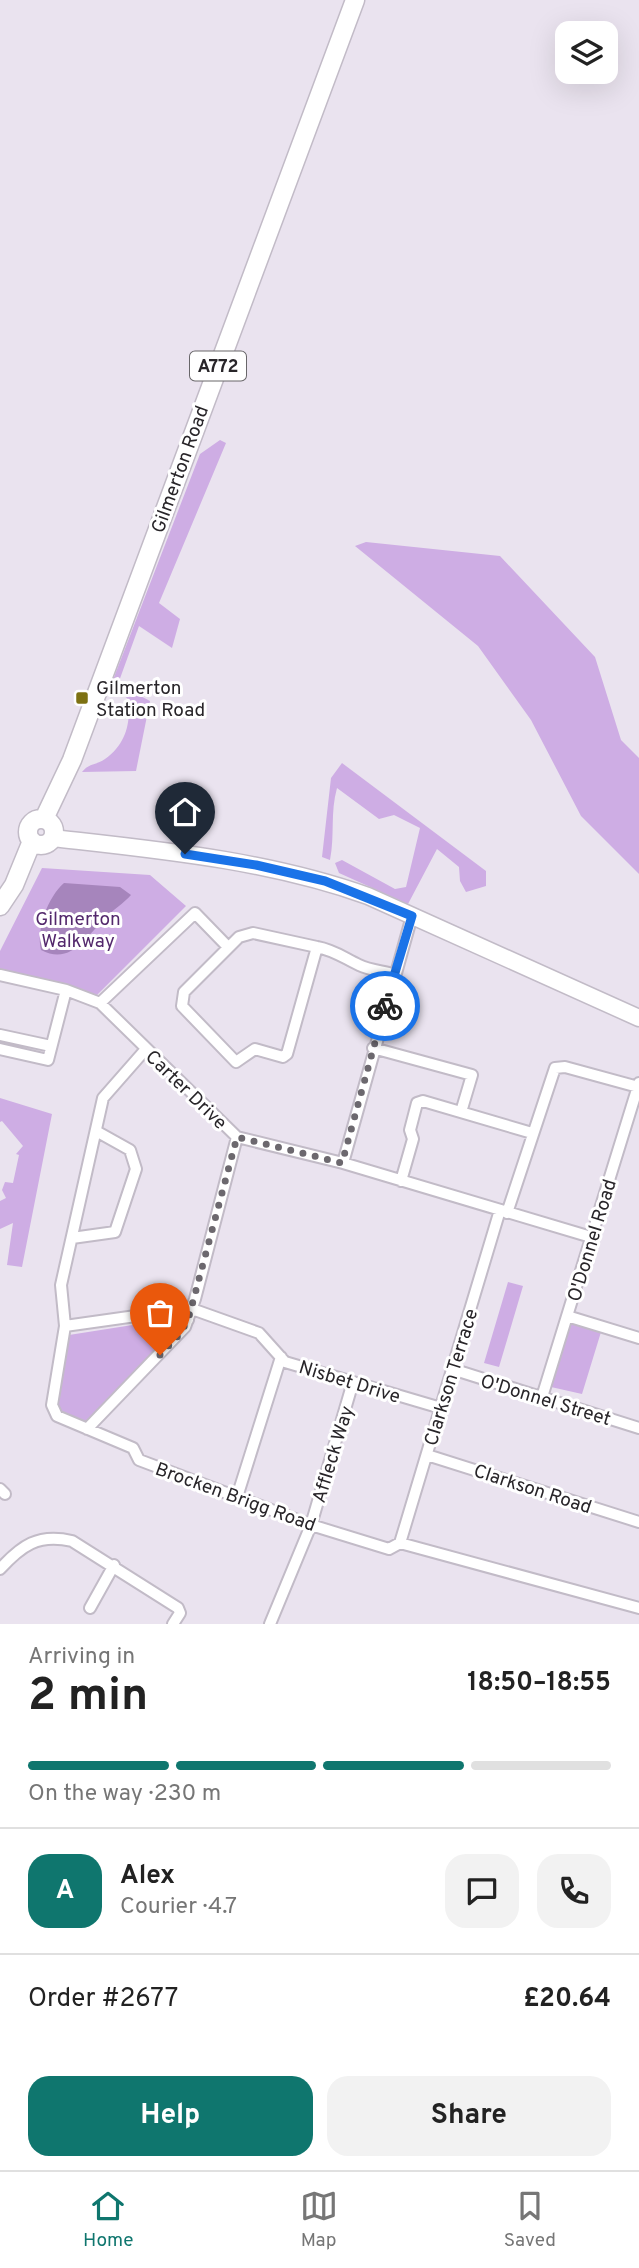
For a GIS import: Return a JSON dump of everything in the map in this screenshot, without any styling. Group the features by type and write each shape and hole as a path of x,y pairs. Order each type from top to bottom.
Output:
{"main road":[{"name":"Gilmerton Road","path":"44,819 72,760 355,0"},
{"path":"32,842 43,845 52,838 53,827 44,819"},
{"name":"A772","path":"0,906 14,885 32,842 28,834 29,826 36,820 44,819"}],"street":[{"path":"52,838 256,865 325,881 412,916 639,1018"},
{"path":"100,1003 195,913 229,947"},
{"path":"342,1163 393,974 412,916"},
{"path":"317,947 287,1054 283,1057 255,1049 236,1062 182,1006 184,992 239,937 253,933 317,947 340,953 359,966 393,974"},
{"name":"Carter Drive","path":"0,975 66,990 100,1003 237,1137 342,1163 591,1237"},
{"path":"0,1049 48,1060 66,990"},
{"path":"0,1035 51,1046"},
{"path":"373,1048 472,1075 461,1112"},
{"name":"Brocken Brigg Road","path":"146,1049 103,1098 61,1286 65,1326 52,1405 57,1416 133,1448 139,1460 311,1525 389,1549 400,1543 639,1608"},
{"name":"Clarkson Terrace","path":"400,1543 452,1369 545,1089 555,1068 565,1067 638,1085"},
{"name":"O'Donnel Road","path":"542,1397 638,1085"},
{"path":"401,1181 413,1139 410,1130 417,1103 423,1101 532,1133"},
{"path":"72,1238 116,1232 136,1169 130,1150 96,1131"},
{"path":"87,1429 178,1336 188,1320 237,1137"},
{"name":"Nisbet Drive","path":"192,1309 259,1333 285,1362 441,1408"},
{"path":"65,1326 157,1313 188,1320"},
{"path":"567,1316 639,1338"},
{"path":"237,1497 281,1357"},
{"name":"O'Donnel Street","path":"452,1369 639,1428"},
{"name":"Affleck Way","path":"270,1624 311,1525 353,1382"},
{"name":"Clarkson Road","path":"427,1455 639,1522"},
{"path":"0,1569 20,1548 32,1542 61,1539 83,1545 178,1608 180,1613 173,1624"},
{"path":"90,1608 114,1566"}],"green space":[{"path":"220,440 226,443 159,603 180,619 172,648 139,626 118,684 150,701 136,771 82,772 112,753 122,740 128,725 128,699 111,685 200,454"},
{"path":"366,542 500,556 595,657 621,740 639,758 639,874 581,816 531,720 478,646 355,546"},
{"path":"342,763 486,871 486,886 466,892 460,881 459,867 437,849 408,904 339,873 335,863 342,860 395,889 406,887 420,828 394,815 379,819 337,788 330,860 322,857 331,778"},
{"name":"Gilmerton Walkway","path":"42,868 150,875 186,906 97,995 0,971 0,951"},
{"path":"0,1098 52,1114 22,1267 7,1265 13,1223 0,1229 0,1201 6,1198 2,1190 5,1182 13,1183 19,1155 16,1154 23,1146 2,1121 0,1122"},
{"path":"508,1282 523,1286 499,1367 484,1363"},
{"path":"158,1321 172,1336 85,1425 60,1412 56,1402 69,1335"},
{"path":"570,1322 601,1332 582,1394 551,1387"}],"shaded area":[{"path":"64,883 120,887 131,895 78,947 70,952 52,954 41,950 40,933 53,896"}],"way so far":[{"path":"160,1355 178,1336 188,1320 237,1137 342,1163 385,1006"}],"place":[{"name":"Gilmerton Station Road","path":"82,698"}],"route":[{"path":"185,854 256,865 325,881 368,896 412,916 403,936 385,1006"}]}
